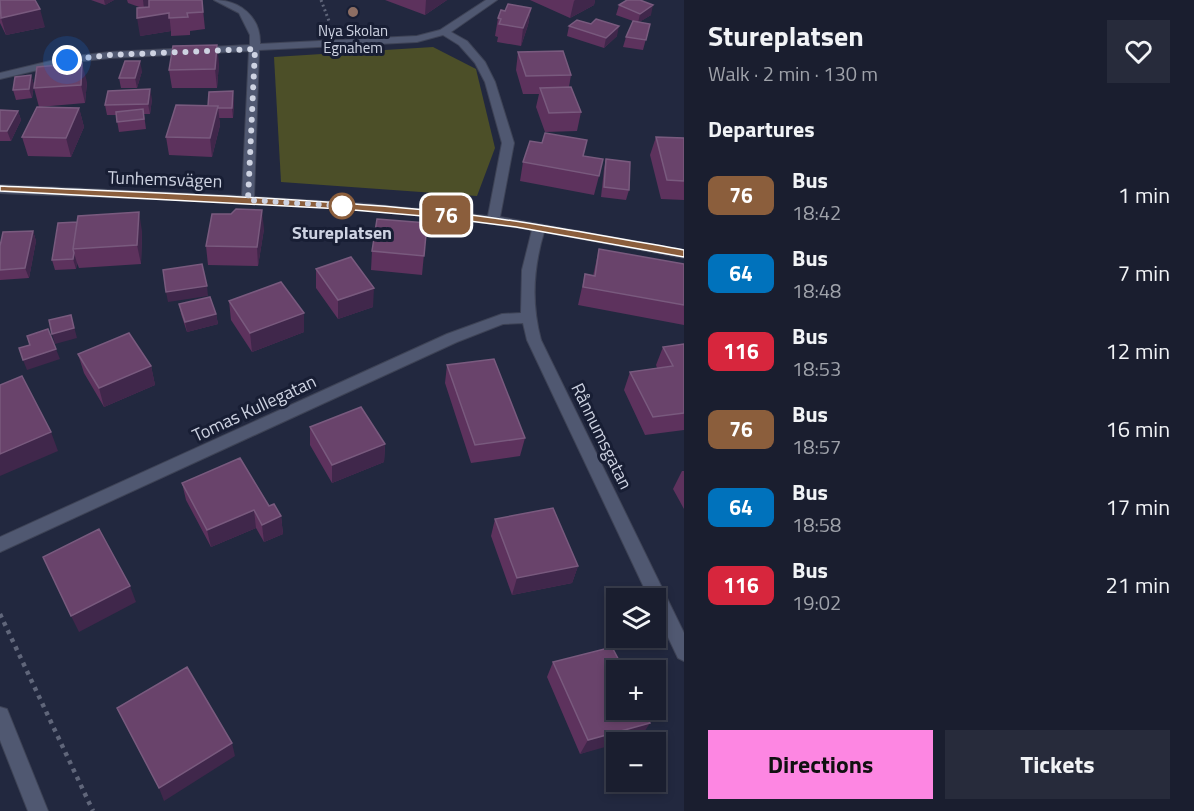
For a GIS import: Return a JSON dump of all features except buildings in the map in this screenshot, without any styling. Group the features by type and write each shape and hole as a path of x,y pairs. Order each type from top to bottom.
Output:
{"street":[{"path":"219,0 243,11 255,35 248,200"},
{"path":"0,76 67,60 110,55 417,39 444,32 492,0"},
{"path":"444,32 463,43 480,62 490,82 508,143 493,220"},
{"name":"Tunhemsvägen","path":"0,189 248,200 493,220 684,254"},
{"name":"Rånnumsgatan","path":"539,228 530,253 526,295 527,318 534,340 684,652"},
{"name":"Tomas Kullegatan","path":"0,545 452,338 502,319 527,318"},
{"path":"0,716 38,811"}],"path":[{"path":"0,614 93,811"}],"green space":[{"path":"433,47 476,69 495,148 477,196 281,182 274,57"}],"bus line":[{"name":"76","path":"0,189 248,200 446,215 493,220 684,254"}],"place":[{"name":"Nya Skolan Egnahem","path":"353,12"},
{"name":"Stureplatsen","path":"342,206"}],"route":[{"path":"67,60 110,55 255,49 248,200 342,206"}]}
